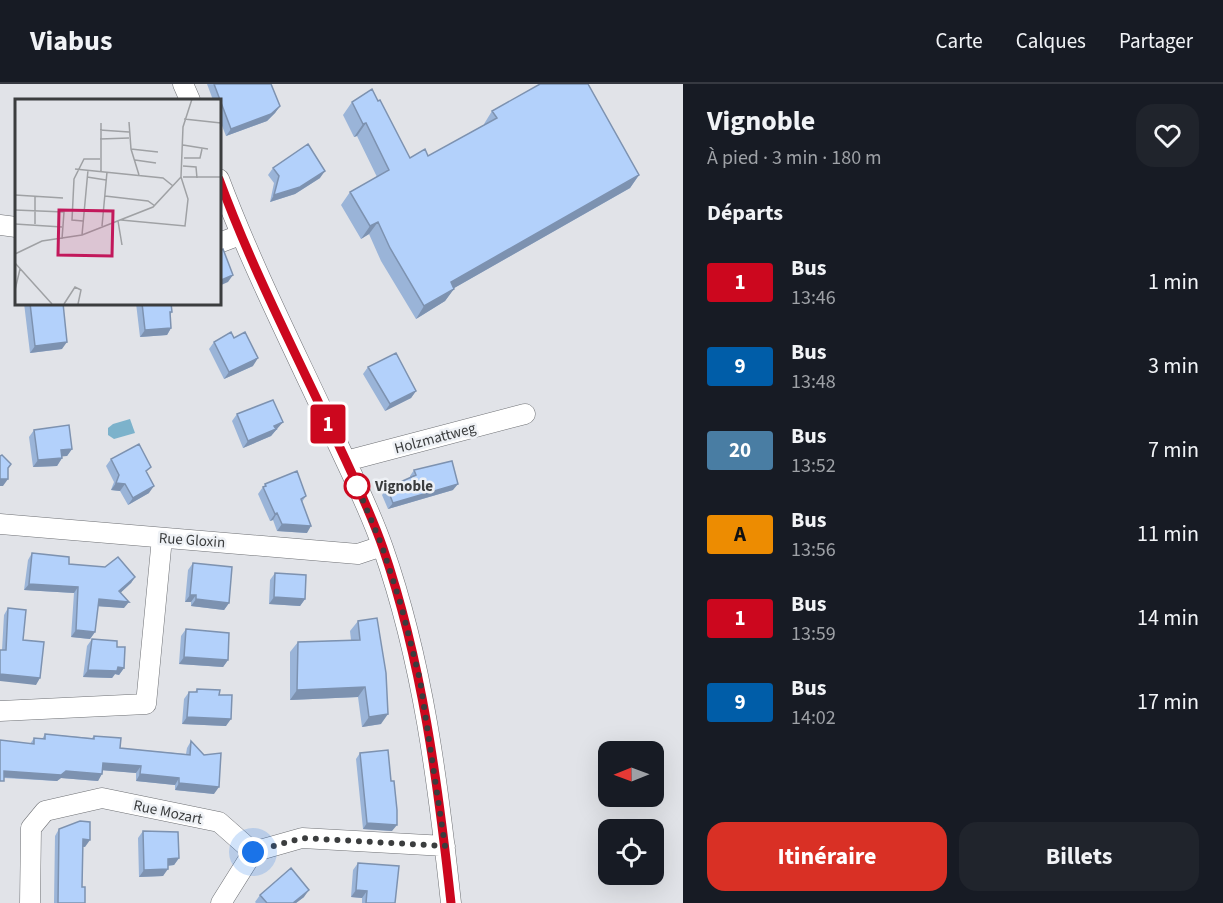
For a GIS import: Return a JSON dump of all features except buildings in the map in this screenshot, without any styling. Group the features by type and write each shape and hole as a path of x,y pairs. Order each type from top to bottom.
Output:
{"street":[{"path":"183,84 190,99"},
{"path":"220,182 240,235 346,461 382,546 401,605 420,680 445,846 451,903"},
{"path":"0,225 15,227"},
{"path":"220,243 240,235"},
{"name":"Holzmattweg","path":"346,461 525,414"},
{"name":"Rue Gloxin","path":"0,525 358,554 382,546"},
{"path":"0,711 146,704 162,538"},
{"name":"Rue Mozart","path":"30,903 31,828 45,811 102,798 219,822 253,852"},
{"path":"221,903 253,852 302,838 445,846"}],"water":[{"path":"130,419 135,433 114,439 108,435 108,428 113,424"}],"bus line":[{"name":"1","path":"220,182 240,235 346,461 382,546 401,605 420,680 445,846 451,903"}],"place":[{"name":"Vignoble","path":"357,486"}],"route":[{"path":"253,852 302,838 445,846 420,680 401,605 382,546 357,486"}]}
